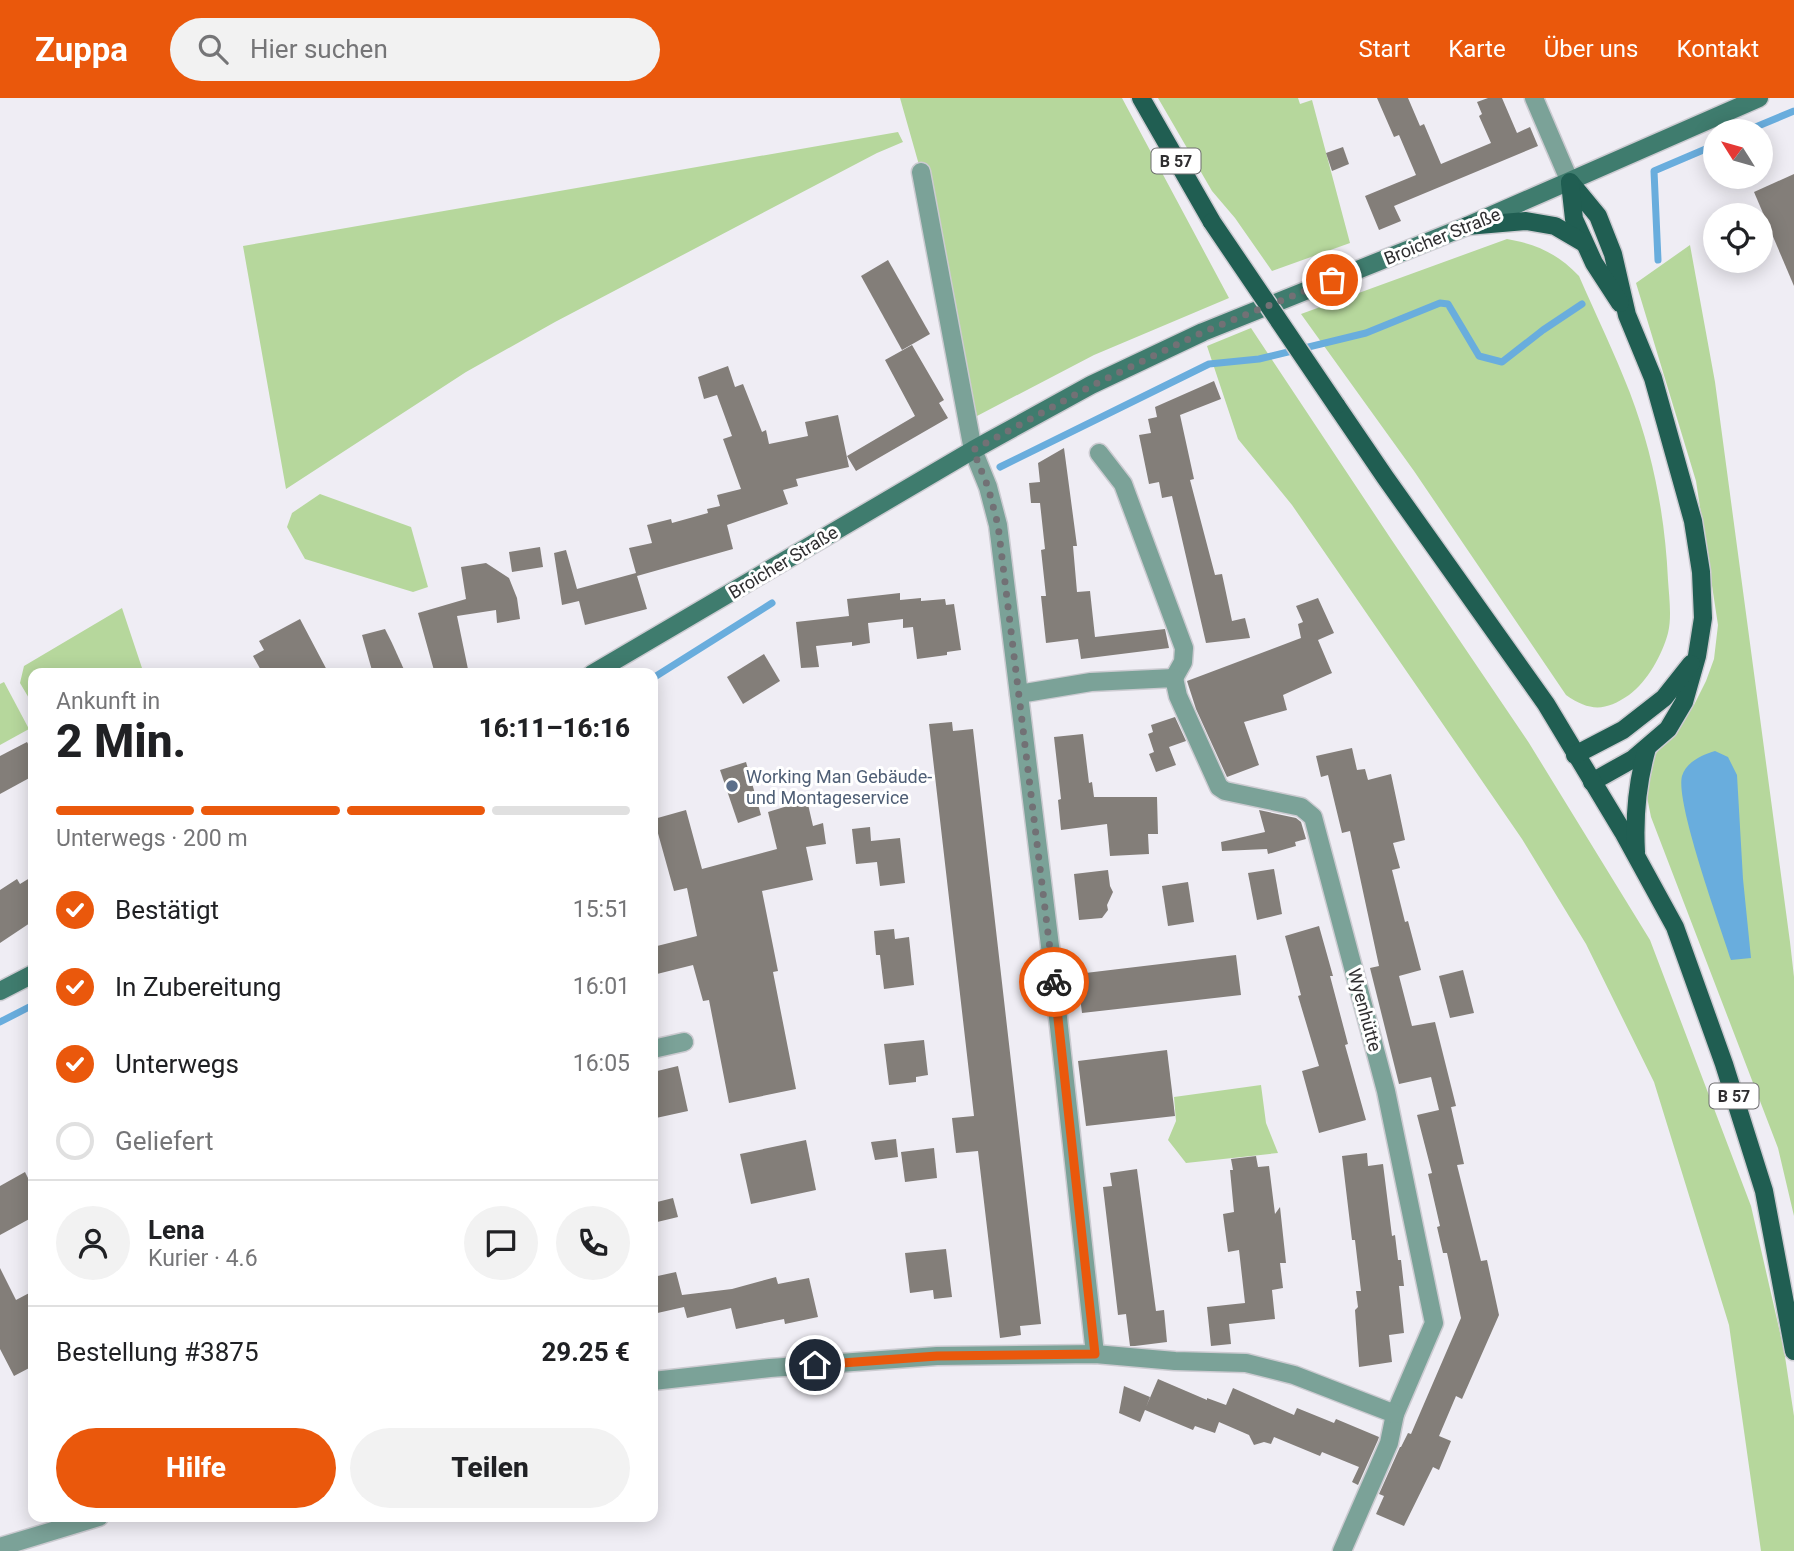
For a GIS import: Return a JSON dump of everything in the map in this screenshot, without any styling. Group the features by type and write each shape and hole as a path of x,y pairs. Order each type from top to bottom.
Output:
{"main road":[{"name":"B 57","path":"1141,98 1212,222 1385,477 1546,704 1636,855 1675,927 1728,1077 1764,1191 1794,1351"},
{"path":"1570,182 1574,219 1584,243 1628,315"},
{"path":"1570,182 1598,216 1612,254 1628,315 1653,378 1693,521 1701,572 1703,618 1697,656 1684,702 1668,729 1633,759 1592,782"},
{"path":"1467,226 1525,220 1555,226 1584,243"},
{"path":"1575,755 1623,730 1664,698 1697,656"},
{"path":"1636,855 1634,818 1638,784 1647,748"}],"street":[{"path":"1534,98 1570,182"},
{"name":"Broicher Straße","path":"602,668 973,450 1091,386 1203,332 1467,226 1759,98"},
{"path":"921,172 973,450 988,487 998,525 1051,954 1095,1354"},
{"path":"1019,694 1091,682 1174,678 1182,662 1184,648 1123,484 1099,453"},
{"name":"Wyenhütte","path":"1174,678 1178,696 1219,787 1225,791 1301,807 1313,817 1387,1091 1434,1323 1395,1414 1389,1443 1342,1551"},
{"path":"0,992 28,977"},
{"path":"658,1048 684,1042"},
{"path":"658,1380 770,1368 937,1356 1095,1354 1175,1361 1246,1363 1294,1375 1395,1414"},
{"path":"0,1547 82,1522"}],"green space":[{"path":"900,98 1122,98 1229,298 1094,355 977,416 921,172"},
{"path":"1158,98 1298,98 1300,104 1312,100 1350,243 1272,271 1235,218 1212,191"},
{"path":"898,132 903,142 877,153 555,322 466,372 286,489 243,246"},
{"path":"1507,239 1546,251 1579,276 1630,393 1645,439 1661,508 1670,613 1668,633 1658,659 1648,675 1629,695 1605,707 1590,707 1566,695 1414,471 1301,314"},
{"path":"1690,245 1715,382 1794,977 1794,1216 1778,1148 1651,817 1647,797 1650,768 1655,755 1694,705 1706,681 1714,659 1718,625 1696,481 1636,283"},
{"path":"1251,328 1529,743 1650,940 1751,1206 1784,1350 1794,1416 1794,1551 1761,1551 1729,1325 1654,1082 1586,944 1522,839 1292,505 1238,439 1207,346"},
{"path":"320,494 411,527 428,587 413,592 305,559 287,527 292,513"},
{"path":"122,608 142,668 28,668 28,697 20,683 24,666"},
{"path":"4,682 28,730 0,745 0,684"},
{"path":"1261,1085 1266,1123 1278,1153 1186,1163 1168,1140 1176,1121 1174,1097"}],"water":[{"path":"1715,751 1728,757 1737,775 1751,958 1731,960 1685,812 1682,790 1684,771 1695,760"}],"building":[{"path":"1377,98 1408,98 1420,126 1424,124 1441,164 1491,143 1479,116 1482,114 1477,102 1488,98 1502,98 1517,133 1530,127 1538,146 1394,206 1401,221 1379,230 1365,196 1416,175 1399,135 1394,137"},
{"path":"1343,147 1349,164 1332,171 1326,153"},
{"path":"1794,174 1794,286 1773,237 1773,203 1759,203 1754,192 1773,189 1773,183"},
{"path":"888,260 930,334 902,350 861,276"},
{"path":"912,345 944,400 939,403 948,418 856,471 847,456 915,416 885,360"},
{"path":"728,366 735,387 743,384 762,432 766,430 769,444 808,436 805,422 838,415 849,467 796,479 798,486 783,490 788,504 727,525 733,549 637,576 647,609 585,625 579,601 562,605 554,553 566,550 577,589 636,573 629,548 652,543 647,525 671,519 672,523 708,513 707,509 720,506 717,495 741,489 723,439 732,436 717,395 704,399 698,377"},
{"path":"1214,381 1221,399 1180,415 1194,479 1190,480 1215,575 1222,574 1232,621 1245,618 1250,638 1206,643 1172,496 1162,498 1159,482 1149,484 1139,435 1151,433 1148,419 1157,417 1155,407"},
{"path":"1064,448 1077,546 1073,546 1077,592 1090,591 1095,637 1165,629 1169,648 1081,659 1078,639 1046,643 1041,596 1046,596 1041,550 1045,549 1040,503 1031,503 1029,483 1040,482 1038,463"},
{"path":"540,547 543,567 512,572 509,552"},
{"path":"486,563 509,578 517,598 520,619 497,623 496,610 457,616 468,668 433,668 418,613 466,599 461,567"},
{"path":"900,593 900,600 945,599 946,605 954,604 961,650 917,659 913,627 903,628 903,619 868,623 870,643 816,646 819,667 801,668 796,622 849,616 847,599"},
{"path":"1318,598 1334,633 1318,640 1332,673 1283,695 1287,710 1244,722 1259,765 1227,777 1196,709 1187,681 1301,638 1298,624 1303,622 1296,606"},
{"path":"300,619 326,668 260,668 253,656 264,650 259,641"},
{"path":"385,629 403,668 371,668 362,635"},
{"path":"764,654 780,681 743,704 727,677"},
{"path":"1175,717 1186,741 1169,747 1176,765 1156,772 1149,754 1154,752 1148,734 1153,732 1151,725"},
{"path":"952,722 953,731 973,729 1041,1324 1020,1326 1021,1335 1000,1338 978,1151 956,1153 952,1118 974,1116 929,724"},
{"path":"1083,734 1089,783 1092,782 1094,797 1157,797 1158,834 1148,834 1149,854 1110,856 1107,824 1061,830 1058,800 1061,799 1054,737"},
{"path":"28,744 28,779 0,794 0,756"},
{"path":"1352,748 1357,770 1365,769 1368,780 1391,774 1405,840 1393,843 1400,868 1392,870 1421,970 1399,976 1412,1026 1435,1022 1456,1106 1451,1107 1464,1164 1457,1165 1481,1261 1487,1260 1499,1315 1462,1399 1456,1396 1439,1436 1451,1441 1439,1470 1433,1467 1404,1526 1376,1514 1384,1496 1379,1494 1400,1447 1408,1433 1411,1434 1461,1318 1447,1253 1443,1253 1437,1227 1440,1226 1428,1174 1432,1173 1417,1115 1439,1110 1431,1077 1399,1084 1370,968 1379,966 1350,831 1342,833 1328,775 1321,777 1316,756"},
{"path":"746,762 761,815 738,823 720,770"},
{"path":"807,800 813,826 823,823 826,844 806,847 813,880 762,891 778,971 773,972 796,1089 729,1103 709,1000 703,1001 693,965 658,974 658,946 697,936 687,888 674,891 658,833 658,818 686,810 702,869 777,849 768,812"},
{"path":"1259,810 1296,818 1301,822 1306,839 1295,842 1296,846 1268,854 1267,849 1222,851 1221,842 1265,832"},
{"path":"870,827 871,841 900,838 905,883 880,886 877,862 856,864 852,829"},
{"path":"1274,869 1282,914 1257,920 1248,873"},
{"path":"1108,870 1113,892 1107,905 1108,910 1102,918 1079,920 1074,874"},
{"path":"17,879 20,884 28,879 28,924 0,943 0,890"},
{"path":"1188,882 1194,922 1168,926 1162,886"},
{"path":"1319,926 1348,1044 1345,1045 1366,1120 1319,1133 1302,1071 1319,1066 1298,996 1301,995 1285,936"},
{"path":"894,929 895,939 909,937 914,985 884,989 880,955 876,955 874,931"},
{"path":"1236,955 1241,995 1082,1013 1077,974"},
{"path":"1463,970 1474,1013 1450,1018 1439,976"},
{"path":"924,1040 928,1075 916,1077 916,1082 889,1085 884,1044"},
{"path":"1167,1050 1175,1116 1086,1126 1078,1061"},
{"path":"678,1066 688,1111 658,1118 658,1071"},
{"path":"896,1139 898,1157 875,1160 871,1142"},
{"path":"806,1140 816,1190 751,1204 740,1154"},
{"path":"934,1148 937,1178 905,1182 901,1152"},
{"path":"1367,1153 1368,1166 1383,1164 1392,1236 1395,1235 1398,1260 1401,1260 1404,1286 1399,1286 1404,1333 1389,1335 1392,1362 1359,1367 1355,1310 1358,1307 1356,1291 1361,1291 1342,1156"},
{"path":"1256,1156 1258,1167 1269,1166 1275,1214 1280,1207 1286,1263 1280,1263 1283,1288 1272,1290 1275,1319 1229,1324 1231,1344 1211,1346 1207,1307 1245,1303 1239,1250 1228,1252 1223,1214 1234,1212 1231,1159"},
{"path":"1137,1169 1156,1311 1164,1310 1167,1342 1130,1346 1126,1314 1118,1315 1103,1187 1112,1186 1110,1173"},
{"path":"25,1172 28,1178 28,1220 0,1235 0,1186"},
{"path":"673,1198 678,1217 658,1222 658,1202"},
{"path":"946,1249 952,1297 934,1299 933,1290 910,1293 905,1253"},
{"path":"0,1268 16,1300 28,1294 28,1369 14,1376 0,1349"},
{"path":"676,1272 682,1295 732,1289 776,1277 778,1284 809,1278 818,1317 785,1324 784,1319 736,1329 731,1308 687,1318 684,1307 658,1313 658,1276"},
{"path":"1158,1379 1207,1400 1226,1405 1233,1388 1294,1415 1297,1408 1334,1423 1336,1419 1379,1437 1358,1485 1352,1482 1359,1467 1322,1452 1320,1456 1274,1437 1271,1444 1264,1442 1254,1445 1249,1435 1219,1422 1215,1433 1195,1426 1193,1430 1145,1410 1140,1422 1119,1413 1124,1386 1150,1397 1146,1407"}],"waterway":[{"path":"1773,120 1794,111"},
{"path":"1658,260 1654,171 1703,150"},
{"path":"1000,467 1209,364 1259,359 1366,333 1440,303 1448,304 1479,356 1502,362 1582,304"},
{"path":"658,675 772,603"},
{"path":"0,1022 28,1008"}],"way so far":[{"path":"1054,982 998,525 988,487 973,450 1091,386 1203,332 1332,280"}],"place":[{"name":"Working Man Gebäude- und Montageservice","path":"732,786"}],"route":[{"path":"815,1365 937,1356 1095,1354 1054,982"}]}
